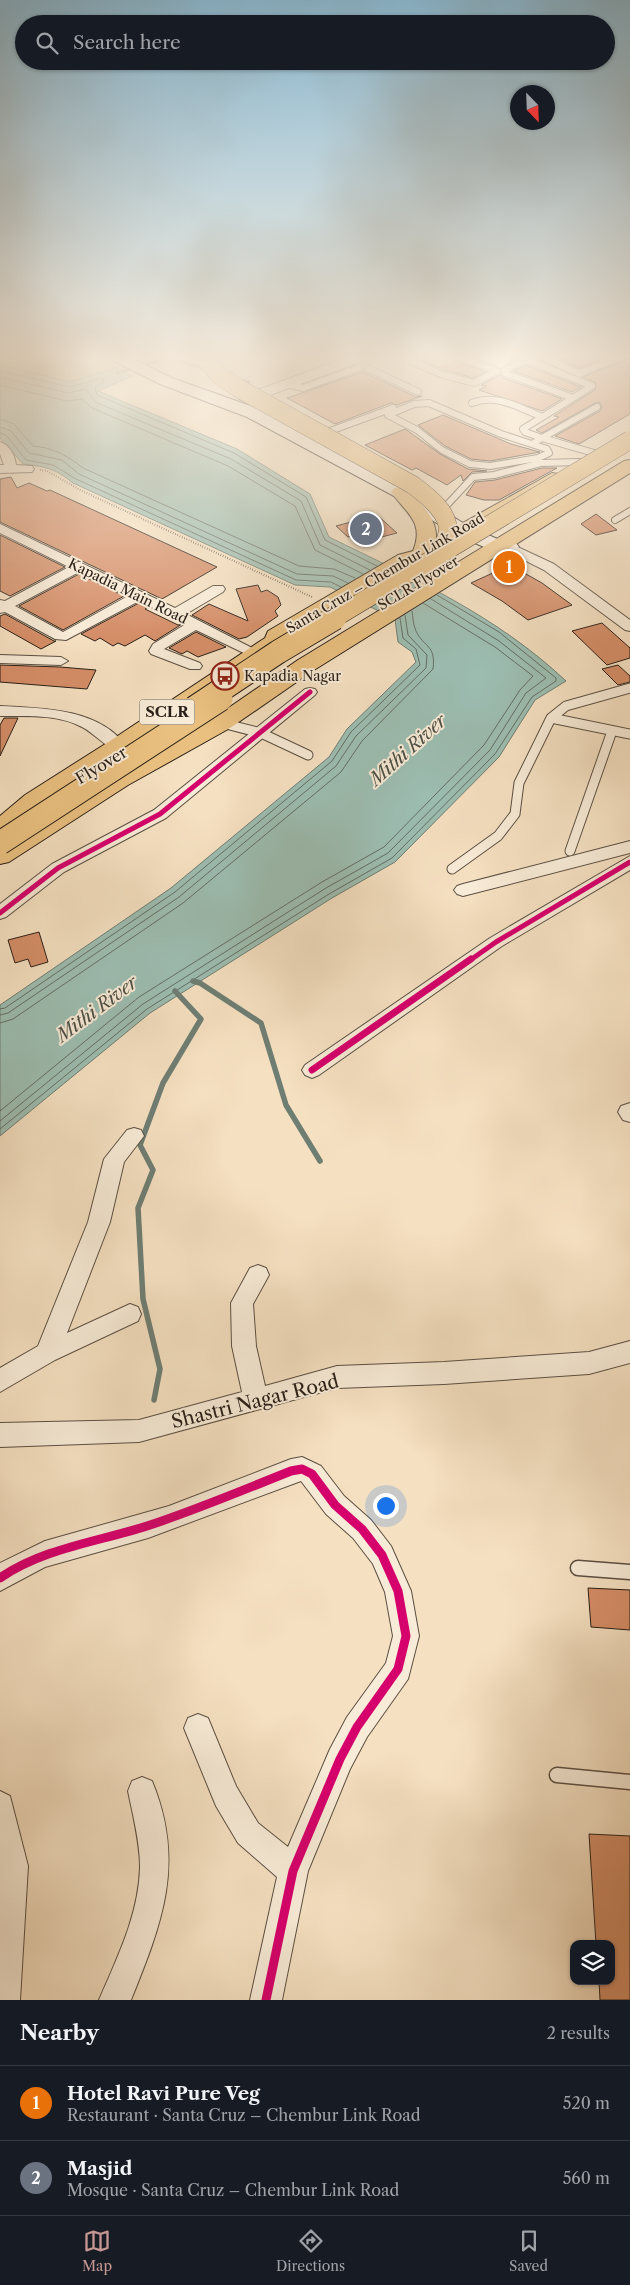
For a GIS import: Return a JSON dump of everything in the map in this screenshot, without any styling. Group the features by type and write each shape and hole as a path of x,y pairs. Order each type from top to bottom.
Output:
{"main road":[{"path":"333,451 446,506 466,527"},
{"path":"338,451 400,492 504,545"},
{"path":"0,844 285,655 417,576 430,564 449,534 448,522 435,500 414,485 353,451"},
{"name":"Santa Cruz – Chembur Link Road","path":"5,824 33,800 118,746 275,640 275,635 414,558 598,451"},
{"path":"208,716 278,652 611,451"},
{"name":"SCLR Flyover","path":"208,716 293,659 629,464"},
{"name":"SCLR","path":"0,856 120,780 208,716 315,659 504,545 629,464"},
{"path":"400,492 420,516 428,531 426,544 414,558"},
{"path":"275,640 315,659"},
{"name":"Flyover","path":"5,824 208,716"}],"street":[{"path":"4,451 9,457 6,469 28,469"},
{"name":"Kapadia Main Road","path":"1,530 255,653"},
{"path":"504,545 549,567 630,627"},
{"path":"1,607 79,567"},
{"path":"175,614 218,589"},
{"path":"1,607 60,636 66,636 138,596"},
{"path":"195,666 156,651 196,624"},
{"path":"0,659 61,661"},
{"path":"0,913 58,868 160,814 262,733 310,692"},
{"path":"0,711 46,713 81,720 96,728 118,746"},
{"path":"463,890 630,847"},
{"path":"312,1070 496,942 630,862"},
{"path":"47,1353 99,1222 114,1159 134,1136"},
{"path":"256,1399 244,1346 242,1303 258,1275"},
{"path":"0,1381 47,1353 130,1314"},
{"name":"Shastri Nagar Road","path":"0,1435 139,1431 336,1377 444,1373 589,1363 630,1352"},
{"path":"0,1578 12,1569 51,1552 128,1532 291,1471 302,1470 312,1474 335,1505 362,1529 382,1555 398,1591 406,1636 398,1669 357,1727 340,1759 293,1871 266,2000"},
{"path":"198,1728 226,1796 248,1833 293,1871"},
{"path":"115,2000 146,1922 154,1878 152,1842 142,1791"},
{"path":"0,1806 14,1866 8,1923 4,2000"}],"lane":[{"path":"445,451 480,467 538,458 549,451"},
{"path":"572,451 587,458"},
{"path":"446,506 473,477 494,475 541,463 587,458"},
{"path":"614,520 630,511"},
{"path":"452,869 498,836 515,814 519,783 551,718 566,706 630,688"},
{"path":"208,716 262,733 308,755"},
{"path":"551,718 630,734"},
{"path":"570,851 612,731"},
{"path":"578,1568 630,1572"},
{"path":"557,1775 630,1782"}],"path":[{"path":"28,469 47,472 82,491 331,604"}],"water":[{"name":"Mithi River","path":"12,451 241,451 310,494 329,537 423,583 483,618 512,637 566,681 535,700 499,757 395,862 332,898 150,1013 0,1136 0,1005 171,888 329,757 347,729 416,662 412,652 398,642 395,619 330,587 295,585 73,483 55,471 44,467 23,464"}],"building":[{"path":"377,451 436,451 468,469 487,471 472,472 463,481 461,475 447,485 416,468 412,470"},
{"path":"456,451 540,452 490,461 471,459"},
{"path":"542,468 557,468 499,500 484,500 466,495 475,482 495,480"},
{"path":"11,477 17,488 29,483 47,491 50,490 217,567 162,599 0,522 0,479"},
{"path":"596,514 617,530 596,535 581,524"},
{"path":"377,515 397,533 370,540 363,533 348,537 336,526"},
{"path":"0,535 65,567 10,596 0,591"},
{"path":"510,565 542,583 572,605 528,620 502,601 471,583"},
{"path":"79,574 124,596 63,630 19,606"},
{"path":"258,585 261,592 267,590 278,597 281,605 275,611 278,616 247,637 239,639 192,615 209,604 248,621 236,589"},
{"path":"139,603 148,607 145,609 178,625 182,624 155,641 145,635 125,646 118,643 113,646 100,638 95,641 81,634"},
{"path":"5,614 56,641 41,649 0,626 0,616"},
{"path":"602,623 630,648 630,658 607,665 572,631"},
{"path":"196,632 226,647 198,657 187,651 182,654 169,648"},
{"path":"0,665 96,670 87,689 0,682"},
{"path":"618,665 630,676 630,682 618,685 602,669"},
{"path":"4,718 18,718 0,756 0,725"},
{"path":"39,932 48,962 31,967 28,959 15,963 8,940"},
{"path":"588,1588 630,1590 630,1630 591,1627"},
{"path":"589,1834 630,1836 630,2000 600,2000 599,1985 615,1985 615,1940 596,1940"}],"waterway":[{"path":"193,981 200,983 261,1023 286,1105 320,1161"},
{"path":"154,1400 160,1369 143,1299 138,1208 153,1170 140,1145 163,1083 201,1019 175,991"}],"cycle path":[{"path":"0,913 58,868 160,814 310,692"},
{"path":"312,1070 496,942 630,862"},
{"path":"0,1578 14,1568 45,1554 148,1526 291,1471 302,1469 312,1474 335,1505 362,1529 382,1555 398,1591 406,1636 398,1669 357,1727 340,1759 293,1871 266,2000"}],"place":[{"name":"Masjid","path":"366,529"},
{"name":"Hotel Ravi Pure Veg","path":"509,567"},
{"name":"Kapadia Nagar","path":"225,676"}]}
